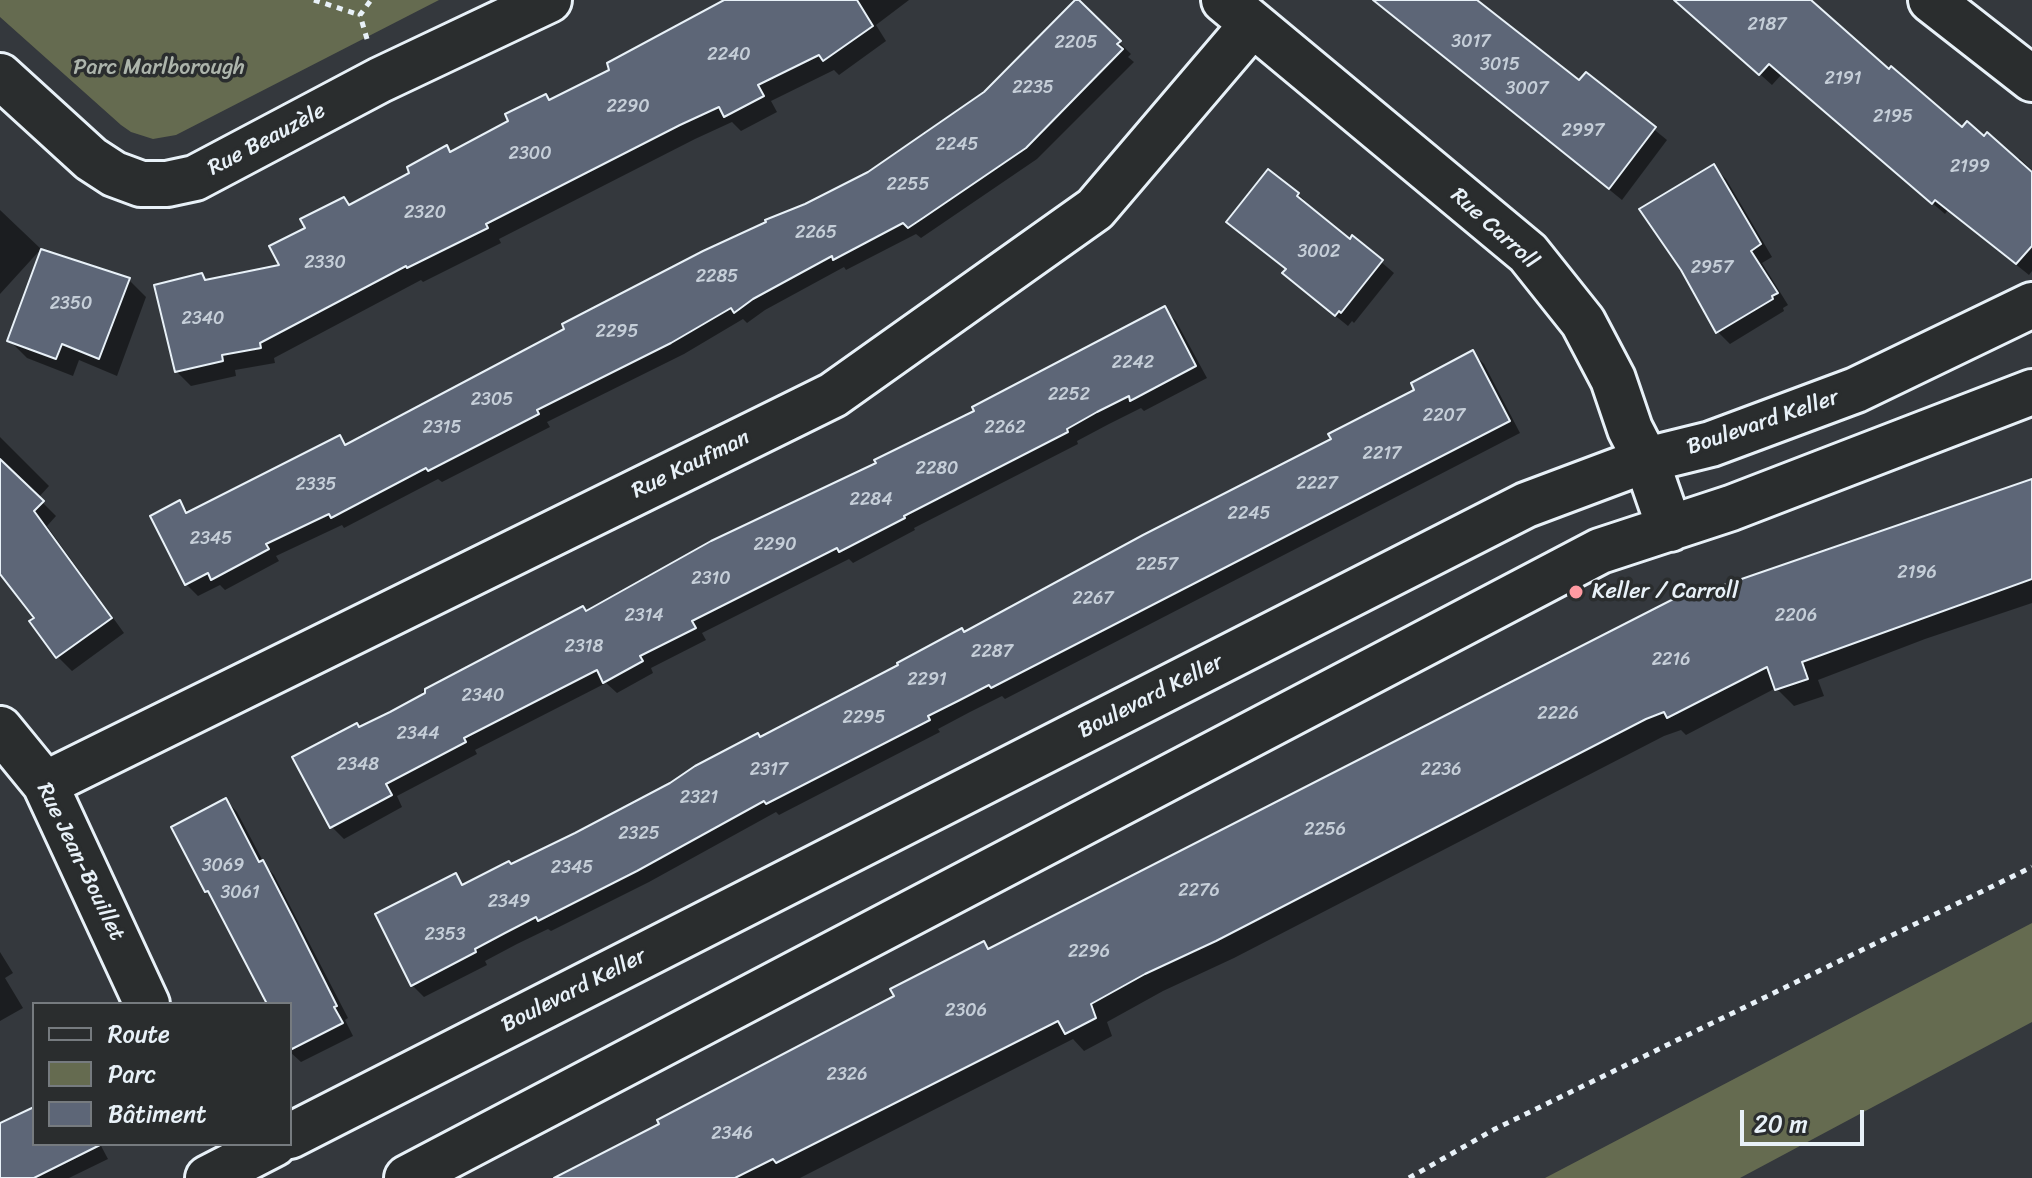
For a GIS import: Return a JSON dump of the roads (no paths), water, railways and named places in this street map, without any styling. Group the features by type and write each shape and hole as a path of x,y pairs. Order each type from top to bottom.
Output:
{"street":[{"name":"Rue Beauzèle","path":"0,76 91,159 114,174 141,184 167,184 195,178 380,80 549,0"},
{"path":"1931,0 2032,79"},
{"name":"Rue Carroll","path":"1238,13 1528,253 1583,322 1613,379 1670,529"},
{"name":"Rue Kaufman","path":"45,784 833,395 1095,209 1238,13"},
{"name":"Boulevard Keller","path":"292,1135 1526,505 1646,460 1711,444 1856,390 2032,305"},
{"path":"407,1178 1600,551 1731,508 2032,392"},
{"name":"Rue Jean-Bouillet","path":"0,729 45,784 146,1002"},
{"path":"219,1167 269,1146"}],"place":[{"name":"Keller / Carroll","path":"1576,592"}],"park label":[{"name":"Parc Marlborough","path":"159,68"}]}
